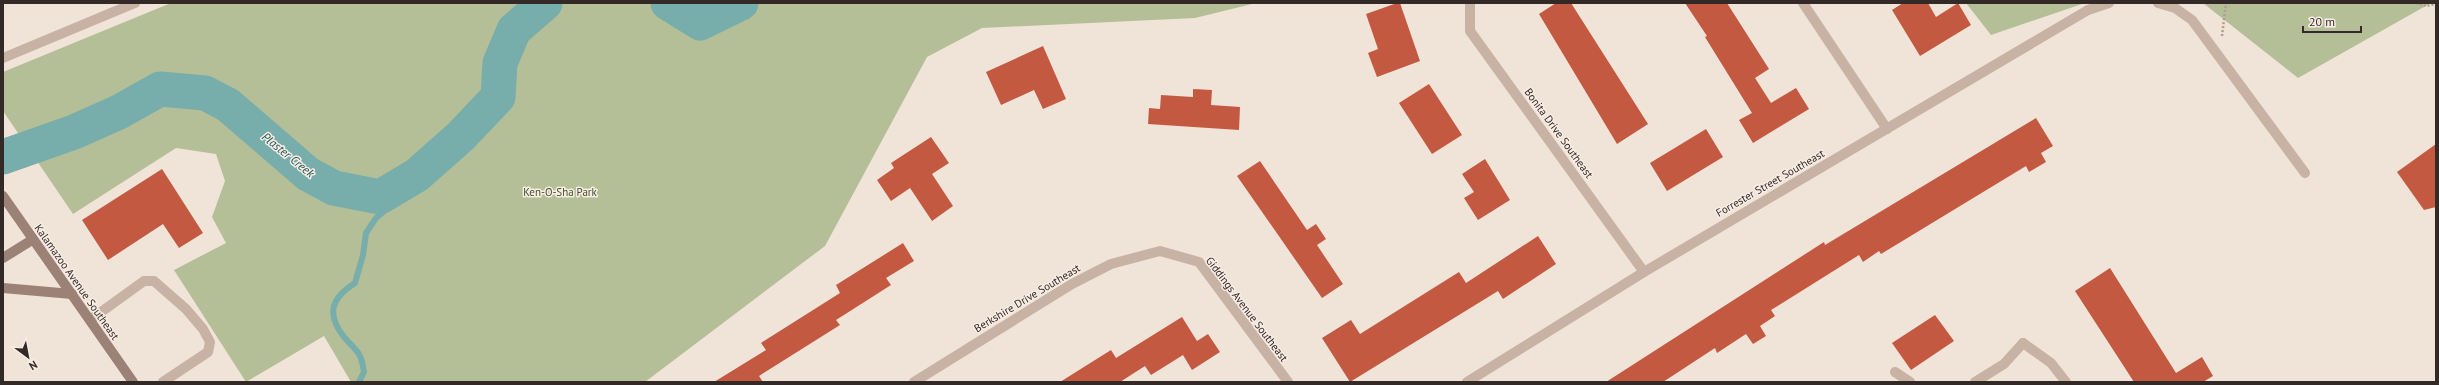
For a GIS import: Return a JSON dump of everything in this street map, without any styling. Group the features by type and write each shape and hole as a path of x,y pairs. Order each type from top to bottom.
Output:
{"main road":[{"name":"Kalamazoo Avenue Southeast","path":"3,196 32,240 72,294 133,382"},
{"path":"3,258 32,240"},
{"path":"3,288 72,294"}],"street":[{"path":"3,58 135,3"},
{"name":"Bonita Drive Southeast","path":"1470,3 1470,31 1644,272"},
{"path":"1803,3 1887,129"},
{"name":"Forrester Street Southeast","path":"1467,382 1644,272 2088,10 2109,3"},
{"path":"2158,3 2175,8 2192,20 2305,173"},
{"name":"Berkshire Drive Southeast","path":"914,382 1072,284 1111,264 1160,251"},
{"name":"Giddings Avenue Southeast","path":"1160,251 1198,262 1288,382"},
{"path":"90,320 144,281 154,281 167,290 204,329 210,342 208,352 163,382"},
{"path":"1975,382 2004,364 2023,344 2051,362 2066,382"},
{"path":"1895,372 1910,382"}],"path":[{"path":"2223,62 2222,28 2226,3"},
{"path":"2416,3 2426,6 2436,4"}],"green space":[{"name":"Ken-O-Sha Park","path":"171,3 1256,3 1195,18 982,28 927,57 825,246 645,382 351,382 324,336 246,382 174,270 226,243 212,217 225,181 216,154 176,148 73,214 3,111 3,72"},
{"path":"1966,3 2085,3 1991,35"},
{"path":"2203,3 2431,3 2298,78"}],"building":[{"path":"1400,3 1420,61 1377,77 1368,53 1378,49 1366,14"},
{"path":"1556,3 1571,3 1648,124 1617,144 1539,14"},
{"path":"1685,3 1727,3 1769,69 1755,78 1771,103 1796,88 1809,109 1753,143 1739,120 1752,113 1705,37 1707,36"},
{"path":"1903,3 1928,3 1936,17 1958,3 1971,25 1920,56 1892,10"},
{"path":"1043,46 1066,99 1043,109 1034,90 1001,105 986,72"},
{"path":"1429,84 1462,135 1432,154 1399,103"},
{"path":"1193,89 1212,90 1211,105 1240,107 1239,130 1148,124 1149,108 1160,109 1161,95 1193,97"},
{"path":"2036,118 2053,146 2041,153 2046,162 2029,172 2026,166 1881,254 1879,251 1863,262 1859,255 1771,310 1775,316 1760,326 1766,336 1753,344 1746,334 1717,353 1715,348 1663,382 1606,382 1824,242 1825,245"},
{"path":"1706,129 1723,157 1667,191 1650,163"},
{"path":"931,137 949,163 932,174 953,206 932,221 910,188 891,201 877,180 894,168 891,163"},
{"path":"2436,144 2436,207 2424,210 2397,172"},
{"path":"1485,159 1510,200 1478,220 1464,198 1474,192 1462,174"},
{"path":"1260,161 1307,230 1316,224 1326,239 1317,245 1343,284 1322,298 1237,176"},
{"path":"162,169 203,233 179,248 163,224 108,260 82,220"},
{"path":"1538,236 1556,264 1503,299 1498,291 1350,382 1322,338 1351,320 1360,334 1459,272 1466,283"},
{"path":"903,243 914,261 886,278 891,285 836,320 840,325 759,376 763,382 714,382 766,350 761,343 840,293 836,285"},
{"path":"2110,268 2176,373 2202,357 2213,376 2203,382 2134,382 2075,291"},
{"path":"1935,315 1954,341 1911,370 1892,343"},
{"path":"1182,317 1197,341 1208,334 1220,352 1192,370 1183,355 1151,375 1145,366 1120,382 1060,382 1111,350 1116,358"}],"waterway":[{"name":"Plaster Creek","path":"3,157 74,132 119,112 160,89 205,93 228,105 308,174 334,188 380,197 417,175 461,136 498,97 500,63 514,30 545,3"},
{"name":"Plaster Creek","path":"668,3 700,23 741,3"},
{"path":"359,382 364,372 361,358 338,329 333,314 334,307 336,301 341,295 355,283 363,255 366,233 376,218 390,206 417,175"}]}
